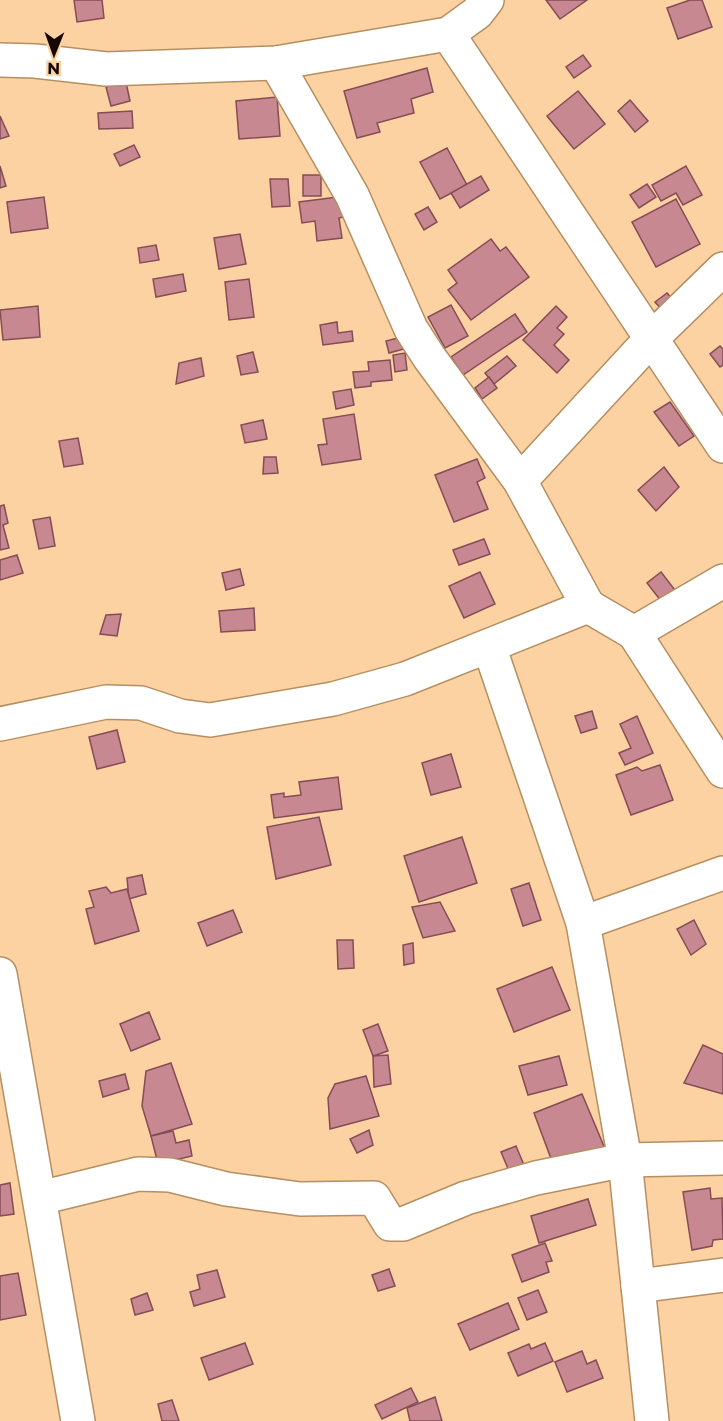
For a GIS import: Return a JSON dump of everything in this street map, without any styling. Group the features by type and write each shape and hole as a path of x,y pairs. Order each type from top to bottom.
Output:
{"street":[{"path":"0,60 35,60 106,69 276,63 448,34 477,13 487,0"},
{"path":"448,34 650,340 723,446"},
{"path":"276,63 352,195 411,328 429,357 520,481 588,606 634,633 723,771"},
{"path":"520,481 650,340 723,269"},
{"path":"634,633 723,581"},
{"path":"0,724 106,702 141,703 180,716 210,720 333,699 405,679 588,606"},
{"path":"489,646 583,924 626,1160 638,1286 656,1421"},
{"path":"583,924 723,873"},
{"path":"0,974 78,1421"},
{"path":"40,1198 138,1174 170,1175 226,1189 300,1199 374,1198 390,1224 403,1224 466,1198 536,1178 626,1160 723,1158"},
{"path":"638,1286 723,1275"}],"building":[{"path":"74,0 102,0 104,18 77,22"},
{"path":"546,0 587,0 560,19"},
{"path":"690,0 702,0 712,27 678,39 667,8"},
{"path":"583,55 591,66 574,78 566,67"},
{"path":"427,68 433,92 411,99 414,113 377,123 380,132 357,138 344,91"},
{"path":"126,82 130,101 111,106 106,87"},
{"path":"578,91 605,124 574,149 547,116"},
{"path":"277,97 280,136 239,139 236,101"},
{"path":"630,100 648,121 635,132 618,111"},
{"path":"132,111 133,128 99,129 98,113"},
{"path":"0,116 9,136 0,139"},
{"path":"134,145 140,157 120,166 114,154"},
{"path":"447,148 467,185 440,199 420,162"},
{"path":"0,166 6,186 0,188"},
{"path":"686,166 702,195 683,205 676,193 661,201 652,185"},
{"path":"303,175 321,175 321,196 303,196"},
{"path":"481,176 489,190 460,208 451,193"},
{"path":"270,179 288,179 290,206 272,207"},
{"path":"647,184 656,197 639,208 630,195"},
{"path":"345,196 348,216 339,218 342,238 317,241 315,221 302,223 299,202"},
{"path":"44,197 48,228 11,233 7,202"},
{"path":"676,199 700,244 656,267 632,222"},
{"path":"428,207 437,222 424,230 415,214"},
{"path":"240,234 246,264 219,269 214,238"},
{"path":"491,239 500,251 506,247 529,277 471,320 448,290 457,283 448,270"},
{"path":"156,245 159,260 140,263 138,248"},
{"path":"183,274 186,291 156,297 153,279"},
{"path":"249,279 254,317 229,320 225,282"},
{"path":"667,293 674,301 662,310 655,302"},
{"path":"451,305 468,336 445,348 428,317"},
{"path":"38,306 40,337 3,340 0,310"},
{"path":"556,306 567,317 557,328 564,334 554,345 569,360 557,373 523,340"},
{"path":"515,314 527,332 463,375 451,357"},
{"path":"337,322 338,333 352,331 353,341 323,345 320,325"},
{"path":"402,337 404,349 389,353 386,341"},
{"path":"720,346 723,349 723,365 720,367 710,354"},
{"path":"253,352 258,372 241,375 237,356"},
{"path":"405,353 407,370 395,372 393,355"},
{"path":"507,356 516,366 494,384 485,373"},
{"path":"201,358 204,376 176,384 179,363"},
{"path":"390,360 392,380 371,382 371,386 355,388 353,372 369,371 368,362"},
{"path":"489,377 497,388 482,399 475,388"},
{"path":"351,389 354,405 336,409 333,392"},
{"path":"670,402 694,436 679,446 654,412"},
{"path":"354,414 361,459 322,465 318,445 327,444 323,419"},
{"path":"263,420 267,439 245,443 241,425"},
{"path":"78,438 83,464 64,467 59,441"},
{"path":"264,457 276,457 278,473 263,474"},
{"path":"477,459 485,478 477,482 488,509 454,522 435,475"},
{"path":"664,467 679,487 656,511 638,490"},
{"path":"4,505 8,523 3,525 9,548 0,550 0,506"},
{"path":"50,517 55,546 39,549 33,520"},
{"path":"484,539 490,554 459,565 453,550"},
{"path":"17,555 23,573 0,580 0,560"},
{"path":"240,569 244,585 226,590 222,573"},
{"path":"480,572 495,604 464,618 449,586"},
{"path":"661,572 675,590 661,601 647,583"},
{"path":"254,608 255,630 221,632 219,611"},
{"path":"121,614 117,636 100,634 106,615"},
{"path":"592,711 597,728 581,733 575,716"},
{"path":"637,716 653,753 625,765 619,753 631,748 620,724"},
{"path":"117,730 125,762 97,769 89,737"},
{"path":"451,754 461,787 431,795 422,763"},
{"path":"660,765 673,800 631,815 616,775 637,767 642,771"},
{"path":"338,777 342,809 274,818 271,795 284,793 284,797 301,795 299,782"},
{"path":"319,817 331,865 276,879 267,827"},
{"path":"462,837 477,883 419,902 404,856"},
{"path":"142,875 146,894 129,899 127,878"},
{"path":"529,883 541,920 523,926 511,889"},
{"path":"106,887 111,893 127,889 139,931 95,944 86,909 94,907 89,891"},
{"path":"440,902 455,931 423,938 412,907"},
{"path":"233,910 242,932 207,946 198,923"},
{"path":"694,920 706,944 691,955 677,929"},
{"path":"337,940 353,940 354,968 338,969"},
{"path":"413,943 414,963 404,965 403,945"},
{"path":"552,967 570,1010 514,1032 497,989"},
{"path":"149,1012 160,1039 131,1051 120,1024"},
{"path":"378,1024 388,1051 373,1056 363,1030"},
{"path":"703,1045 723,1054 723,1094 684,1083"},
{"path":"388,1055 391,1084 374,1087 373,1056"},
{"path":"559,1056 567,1085 528,1095 519,1066"},
{"path":"171,1063 192,1124 151,1136 142,1106 146,1071"},
{"path":"125,1074 129,1089 103,1097 99,1081"},
{"path":"366,1076 379,1116 330,1129 328,1098 335,1084"},
{"path":"582,1094 606,1151 553,1164 534,1113"},
{"path":"369,1130 373,1145 357,1153 350,1139"},
{"path":"173,1131 176,1143 189,1140 192,1156 158,1164 151,1136"},
{"path":"516,1146 524,1165 509,1171 501,1152"},
{"path":"10,1183 14,1214 0,1216 0,1185"},
{"path":"710,1188 711,1199 722,1198 723,1239 713,1240 712,1246 692,1250 683,1192"},
{"path":"588,1199 596,1225 539,1243 531,1216"},
{"path":"545,1243 552,1261 546,1262 549,1272 522,1282 512,1255"},
{"path":"389,1269 395,1286 378,1291 372,1275"},
{"path":"217,1270 225,1297 194,1306 190,1292 200,1289 197,1275"},
{"path":"18,1273 26,1315 0,1320 0,1276"},
{"path":"538,1290 547,1312 527,1320 518,1298"},
{"path":"147,1293 153,1310 135,1315 131,1299"},
{"path":"508,1303 519,1329 470,1350 458,1324"},
{"path":"245,1343 253,1364 209,1380 201,1358"},
{"path":"545,1343 553,1361 518,1376 508,1353 529,1344 531,1349"},
{"path":"582,1351 587,1364 596,1360 603,1378 567,1392 555,1362"},
{"path":"411,1388 418,1402 382,1419 375,1405"},
{"path":"435,1397 442,1421 410,1421 407,1408"},
{"path":"172,1400 179,1421 162,1421 158,1404"}]}
